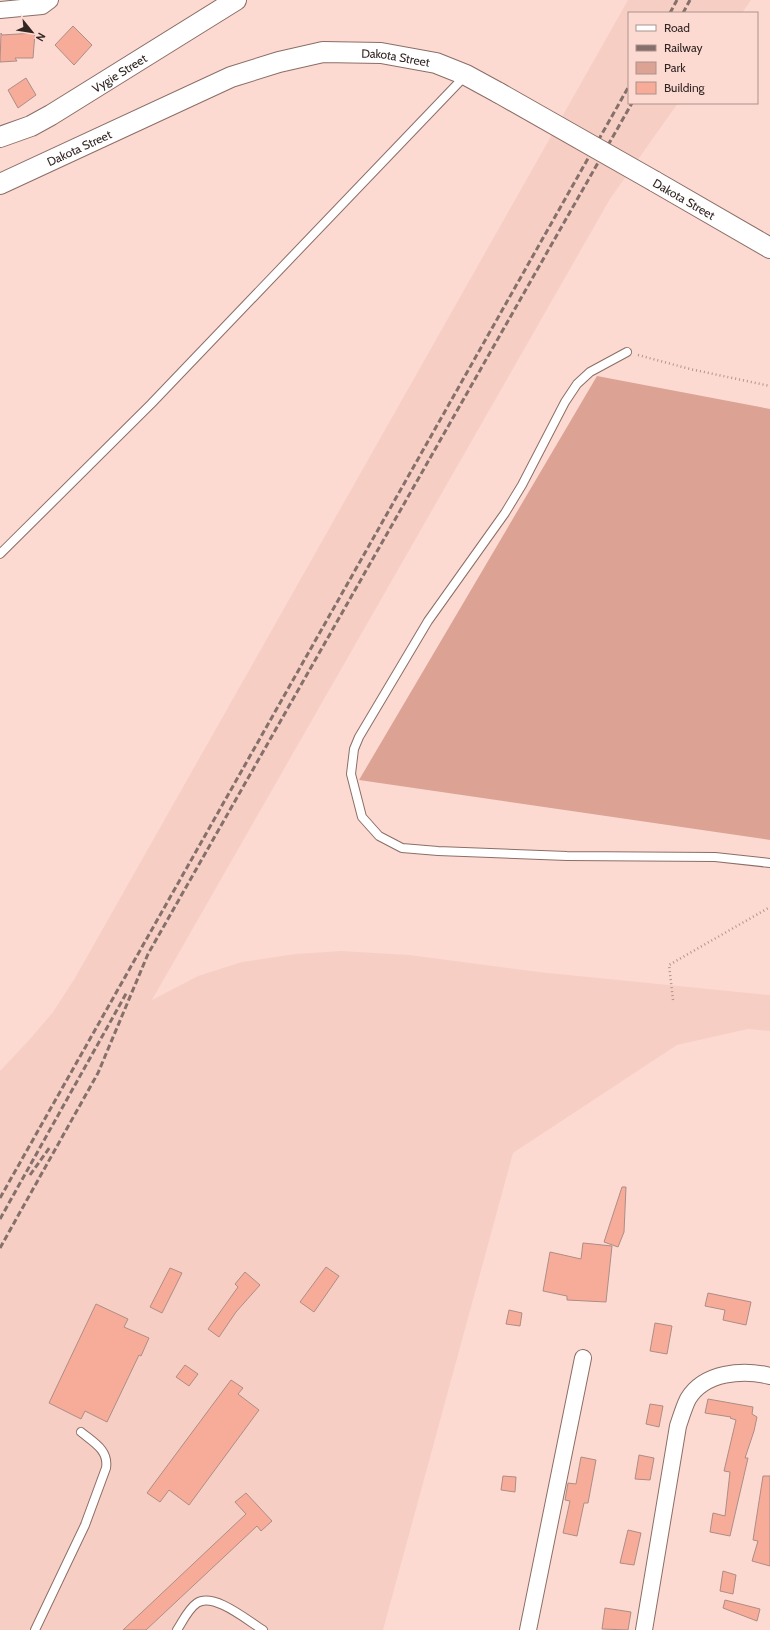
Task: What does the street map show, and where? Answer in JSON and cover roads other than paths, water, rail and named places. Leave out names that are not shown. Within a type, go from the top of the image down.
[{"type":"street","points":[[0,10],[42,6],[50,0]]},
{"type":"street","name":"Vygie Street","points":[[0,137],[31,126],[51,115],[236,0]]},
{"type":"street","name":"Dakota Street","points":[[0,184],[231,77],[278,62],[323,52],[381,53],[436,64],[466,75],[770,248]]},
{"type":"street","points":[[528,1630],[583,1358]]},
{"type":"street","points":[[644,1630],[678,1426],[688,1398],[704,1383],[722,1374],[755,1372],[770,1376]]},
{"type":"lane","points":[[0,554],[151,404],[466,75]]},
{"type":"lane","points":[[627,352],[590,372],[577,384],[565,402],[522,485],[505,513],[428,621],[402,661],[358,737],[354,749],[351,774],[355,792],[362,817],[379,836],[402,848],[445,852],[567,856],[715,857],[770,864]]},
{"type":"lane","points":[[35,1630],[85,1525],[106,1468],[106,1459],[103,1451],[81,1432]]},
{"type":"lane","points":[[177,1630],[194,1606],[202,1601],[210,1600],[232,1610],[263,1630]]},
{"type":"railway","points":[[671,12],[677,0]]},
{"type":"railway","points":[[684,12],[690,0]]},
{"type":"railway","points":[[0,1198],[628,88]]},
{"type":"railway","points":[[0,1248],[98,1073],[148,954],[631,104]]},
{"type":"railway","points":[[0,1219],[127,992]]},
{"type":"railway","points":[[30,1175],[50,1147]]}]
